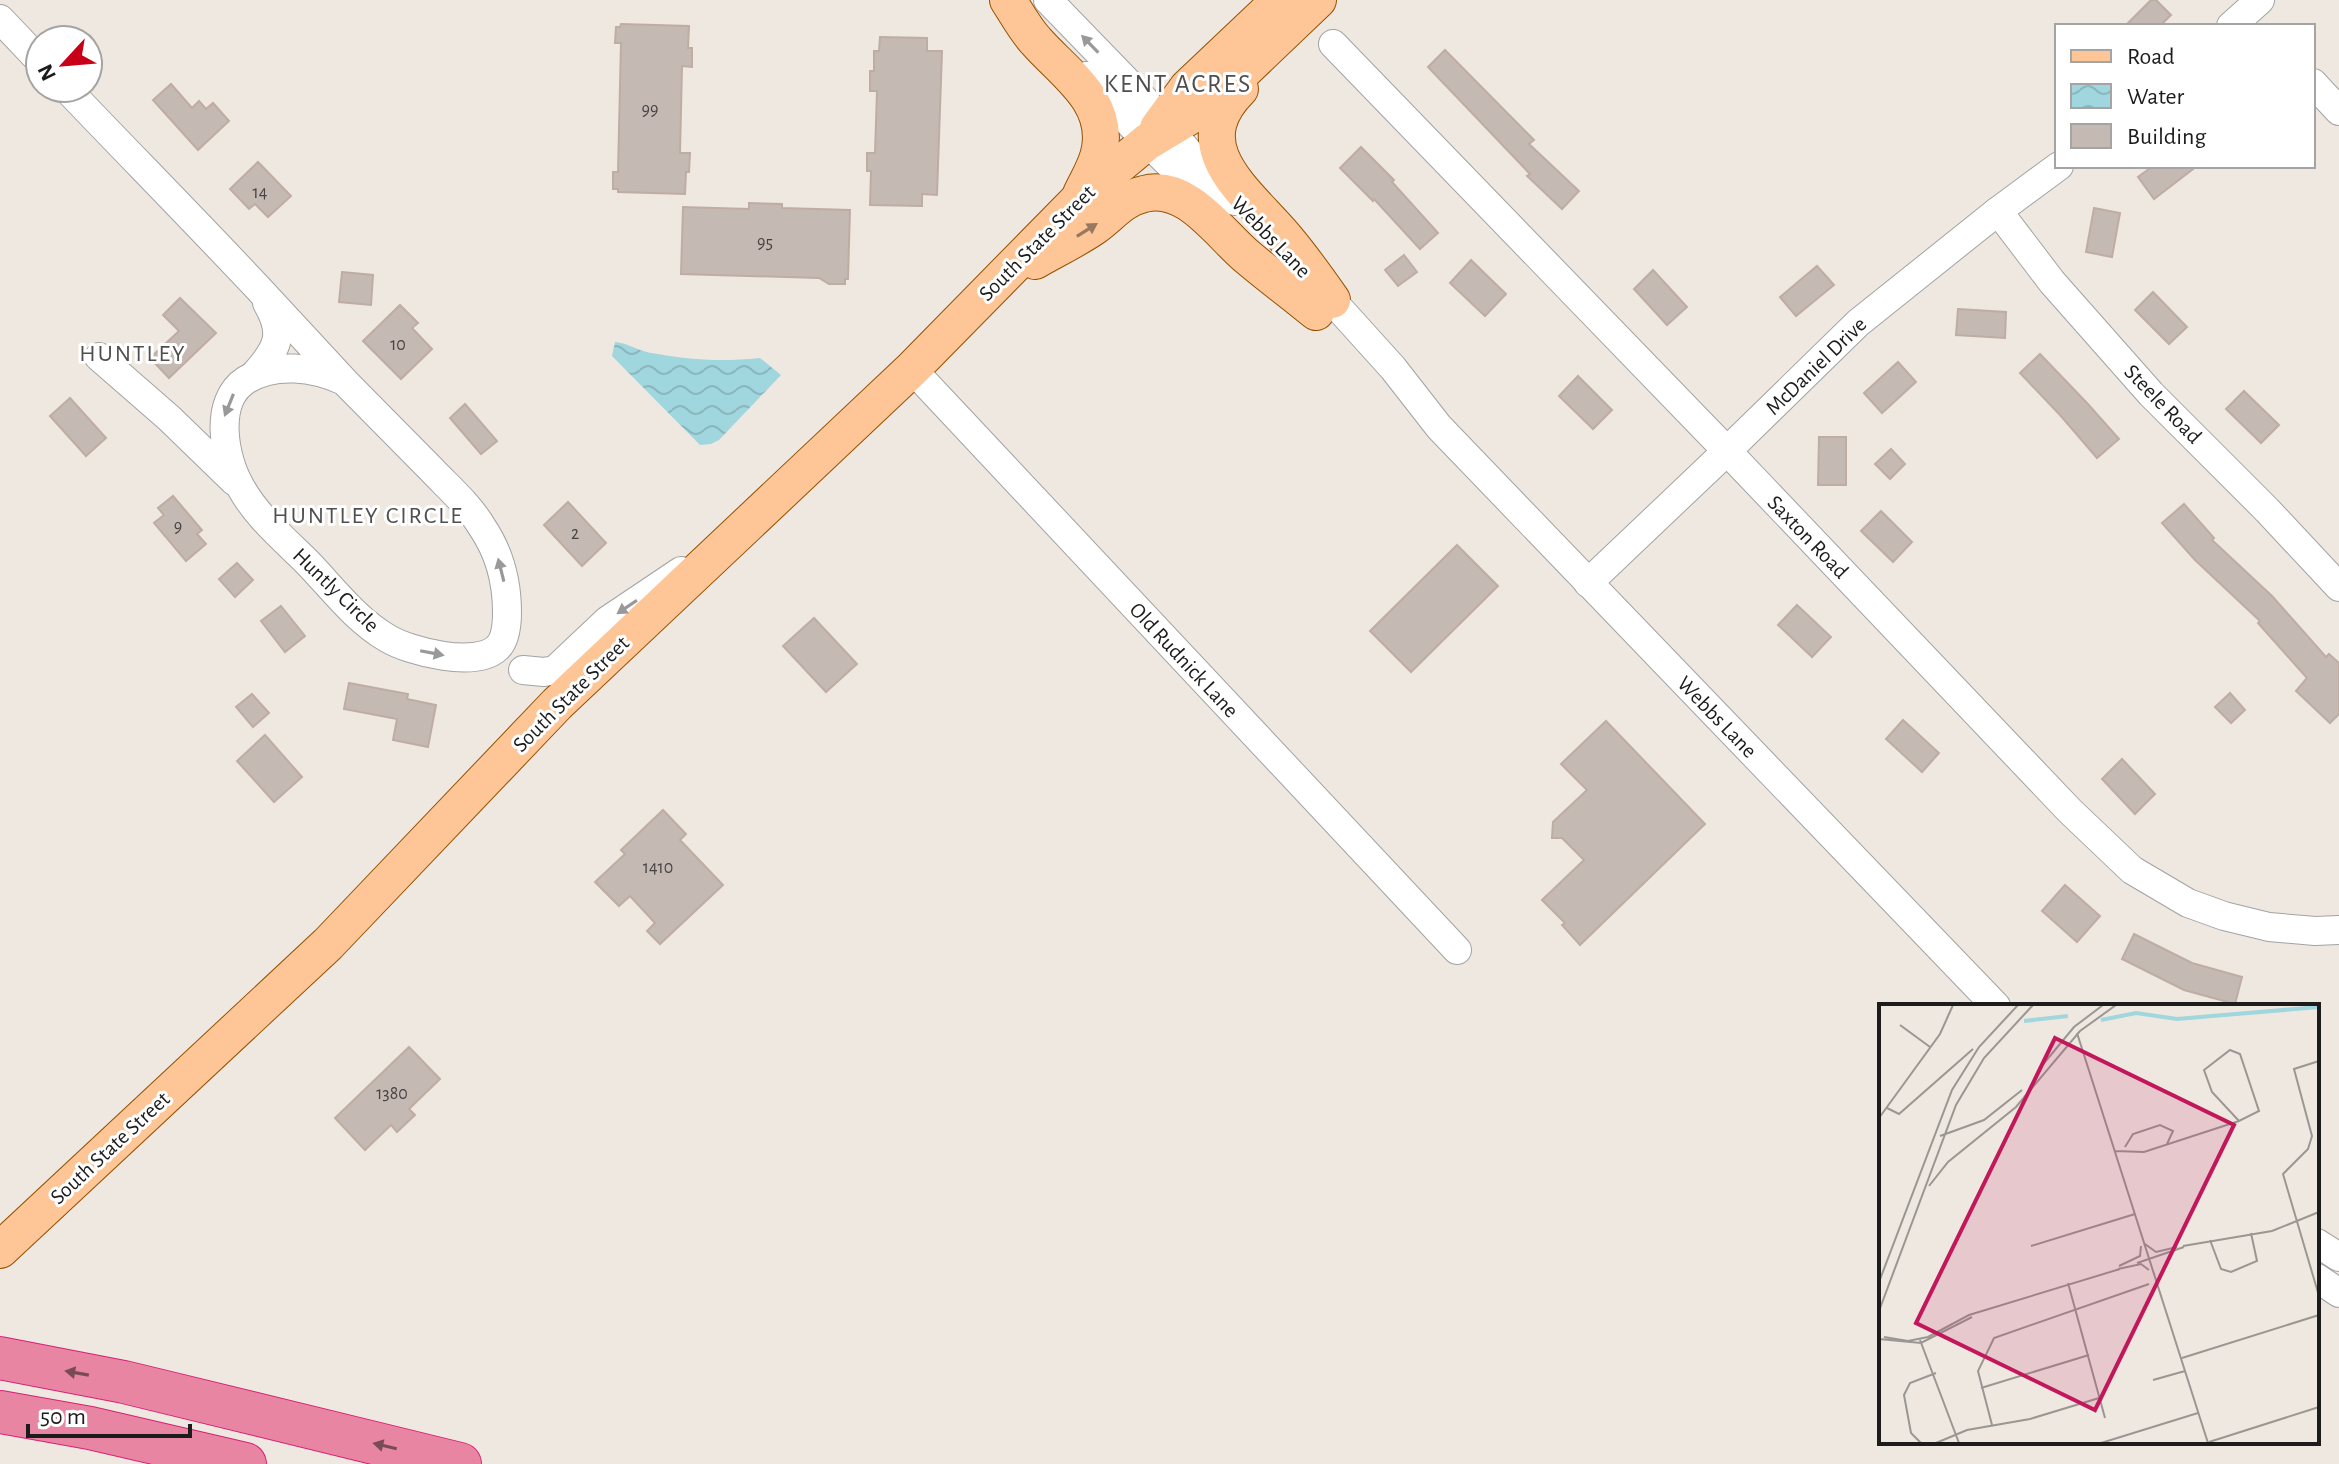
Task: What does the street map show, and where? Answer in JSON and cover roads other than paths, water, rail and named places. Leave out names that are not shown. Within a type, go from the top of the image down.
[{"type":"highway","points":[[0,1358],[124,1382],[460,1464]]},
{"type":"highway","points":[[0,1412],[90,1428],[245,1464]]},
{"type":"main road","points":[[1011,0],[1033,39],[1093,102],[1101,130],[1101,146],[1080,198]]},
{"type":"main road","name":"South State Street","points":[[1160,130],[1188,87],[1280,0]]},
{"type":"main road","name":"South State Street","points":[[0,1250],[328,944],[557,704],[912,369],[1080,198],[1160,130],[1207,106],[1318,0]]},
{"type":"main road","points":[[1324,306],[1288,240],[1230,175],[1215,134],[1225,104],[1332,0]]},
{"type":"main road","points":[[996,284],[1096,226],[1122,202],[1158,192],[1174,196],[1200,211],[1244,254],[1324,306]]},
{"type":"street","points":[[1011,0],[1160,130]]},
{"type":"street","points":[[1048,0],[1141,96],[1160,130]]},
{"type":"street","points":[[0,19],[24,44]]},
{"type":"street","name":"Saxton Road","points":[[1333,44],[2070,811],[2132,870],[2188,903],[2224,916],[2269,927],[2339,930]]},
{"type":"street","points":[[2315,85],[2339,111]]},
{"type":"street","name":"Huntly Circle","points":[[81,104],[468,507],[495,549],[503,574],[507,626],[500,646],[489,654],[476,657],[435,655],[401,646],[367,625],[257,510],[240,486],[99,357]]},
{"type":"street","name":"Webbs Lane","points":[[1160,130],[1324,306],[1393,368],[1439,427],[1994,1004]]},
{"type":"street","name":"McDaniel Drive","points":[[1588,583],[1858,323],[2056,168]]},
{"type":"street","name":"Steele Road","points":[[1998,211],[2052,282],[2151,394],[2339,587]]},
{"type":"street","name":"Huntly Circle","points":[[240,486],[229,461],[224,420],[229,401],[241,383],[272,356],[278,334],[275,317],[259,288]]},
{"type":"street","name":"Huntly Circle","points":[[256,373],[297,368],[328,374],[344,381]]},
{"type":"street","name":"Old Rudnick Lane","points":[[912,369],[1457,950]]},
{"type":"street","points":[[523,670],[555,670],[608,620],[739,532]]},
{"type":"street","points":[[500,646],[557,704]]},
{"type":"street","points":[[2319,1244],[2339,1257]]},
{"type":"street","points":[[2319,1279],[2339,1293]]},
{"type":"water","points":[[615,342],[647,352],[679,357],[719,360],[760,358],[781,375],[719,440],[700,445],[612,356]]},
{"type":"district","name":"KENT ACRES","points":[[1178,84]]},
{"type":"district","name":"HUNTLEY","points":[[133,354]]},
{"type":"district","name":"HUNTLEY CIRCLE","points":[[368,516]]}]
